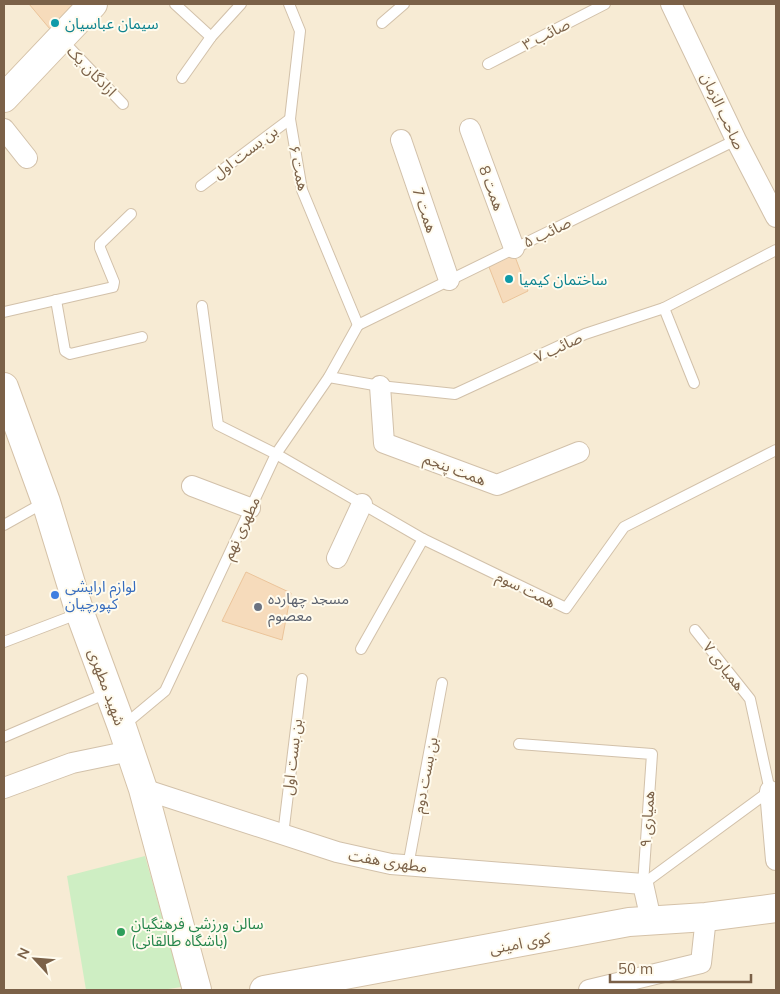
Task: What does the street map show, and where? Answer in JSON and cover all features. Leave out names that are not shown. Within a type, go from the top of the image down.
[{"type":"street","name":"صاحب الزمان","points":[[671,4],[736,140],[776,217]]},
{"type":"street","points":[[4,98],[89,5]]},
{"type":"street","name":"همت 8","points":[[470,128],[514,248]]},
{"type":"street","points":[[4,129],[27,158]]},
{"type":"street","name":"همت 7","points":[[401,140],[449,280]]},
{"type":"street","name":"همت پنجم","points":[[380,386],[384,443],[497,485],[579,452]]},
{"type":"street","name":"شهید مطهری","points":[[4,387],[46,502],[80,613],[143,789],[197,990]]},
{"type":"street","points":[[192,486],[250,508]]},
{"type":"street","points":[[337,558],[362,504]]},
{"type":"street","points":[[4,788],[126,739]]},
{"type":"street","name":"مطهری هفت","points":[[143,789],[283,836],[337,852],[391,864],[643,884]]},
{"type":"street","points":[[773,789],[776,860]]},
{"type":"street","points":[[643,884],[651,920]]},
{"type":"street","name":"کوی امینی","points":[[264,990],[629,922],[706,917],[776,908]]},
{"type":"street","points":[[590,990],[701,963],[706,917]]},
{"type":"lane","points":[[174,4],[211,37]]},
{"type":"lane","points":[[182,78],[211,37],[241,4]]},
{"type":"lane","name":"همت ۶","points":[[289,4],[300,31],[290,119],[302,190],[358,325]]},
{"type":"lane","points":[[382,23],[404,4]]},
{"type":"lane","name":"صائب ۳","points":[[488,64],[605,4]]},
{"type":"lane","name":"ازادگان یک","points":[[60,38],[123,104]]},
{"type":"lane","name":"بن بست اول","points":[[201,186],[290,119]]},
{"type":"lane","name":"صائب ۵","points":[[358,325],[736,140]]},
{"type":"lane","points":[[4,312],[113,287],[114,282],[100,244],[132,214]]},
{"type":"lane","name":"صائب ۷","points":[[329,377],[380,386],[455,394],[585,334],[664,308],[776,250]]},
{"type":"lane","points":[[56,300],[66,351],[70,354],[142,337]]},
{"type":"lane","name":"همت سوم","points":[[202,306],[218,425],[276,454],[423,539],[566,608],[624,527],[776,450]]},
{"type":"lane","points":[[664,308],[694,383]]},
{"type":"lane","name":"مطهری نهم","points":[[126,739],[165,691],[276,454],[329,377],[358,325]]},
{"type":"lane","points":[[4,525],[46,502]]},
{"type":"lane","points":[[362,649],[423,539]]},
{"type":"lane","points":[[4,642],[80,613]]},
{"type":"lane","name":"همیاری ۷","points":[[695,630],[750,699],[773,789]]},
{"type":"lane","name":"بن بست اول","points":[[283,836],[302,679]]},
{"type":"lane","name":"بن بست دوم","points":[[408,866],[442,683]]},
{"type":"lane","points":[[4,737],[108,692]]},
{"type":"lane","name":"همیاری ۹","points":[[519,744],[652,754],[643,884]]},
{"type":"lane","points":[[643,884],[773,789]]},
{"type":"shaded area","points":[[4,4],[776,4],[776,990],[4,990]]},
{"type":"green space","name":"سالن ورزشی فرهنگیان (باشگاه طالقانی)","points":[[145,856],[182,987],[161,990],[86,990],[67,876]]},
{"type":"building","name":"سیمان عباسیان","points":[[29,4],[73,4],[78,10],[55,35]]},
{"type":"building","name":"ساختمان کیمیا","points":[[514,254],[528,291],[503,303],[489,267]]},
{"type":"building","name":"مسجد چهارده معصوم","points":[[246,572],[291,593],[282,640],[222,621]]},
{"type":"place","name":"سیمان عباسیان","points":[[55,23]]},
{"type":"place","name":"ساختمان کیمیا","points":[[509,279]]},
{"type":"place","name":"لوازم ارایشی کپورچیان","points":[[55,595]]},
{"type":"place","name":"مسجد چهارده معصوم","points":[[258,607]]},
{"type":"place","name":"سالن ورزشی فرهنگیان (باشگاه طالقانی)","points":[[121,932]]}]
